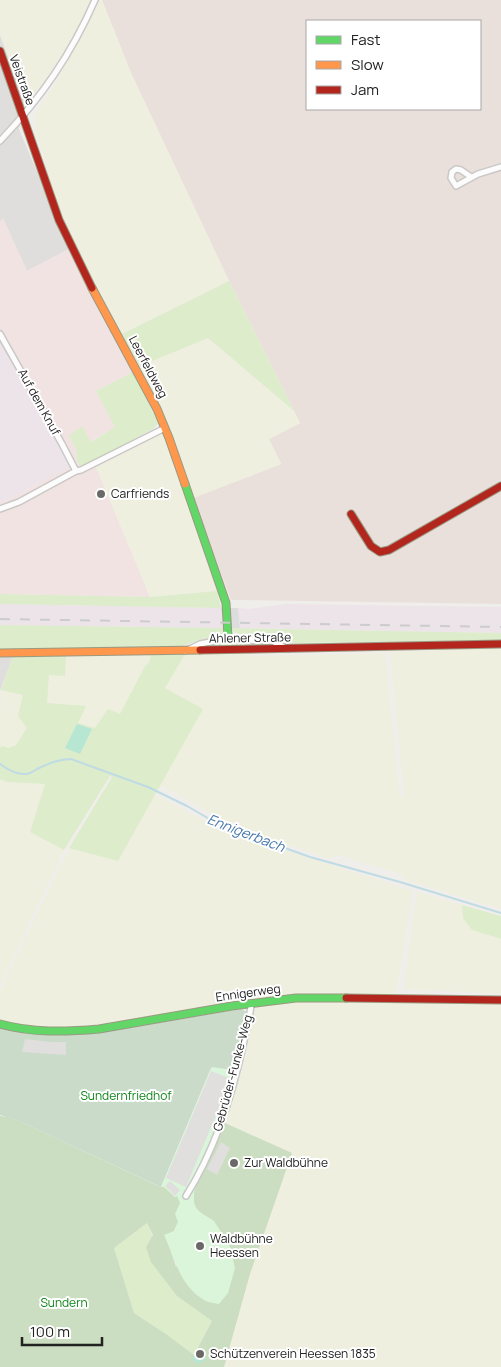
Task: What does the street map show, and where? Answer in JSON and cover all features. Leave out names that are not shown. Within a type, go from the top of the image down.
[{"type":"street","points":[[0,141],[40,96],[66,58],[95,0]]},
{"type":"street","name":"Veistraße","points":[[0,51],[24,116]]},
{"type":"street","name":"Leerfeldweg","points":[[24,116],[49,193],[65,234],[157,409],[165,428],[226,603],[228,636]]},
{"type":"street","points":[[471,177],[487,170],[501,168]]},
{"type":"street","name":"Auf dem Knuf","points":[[0,334],[76,471]]},
{"type":"street","points":[[0,509],[18,502],[76,471],[165,428]]},
{"type":"street","points":[[351,514],[371,546],[380,552],[389,550],[501,486]]},
{"type":"street","points":[[185,651],[200,644],[220,640],[228,636],[236,640],[272,641],[289,649]]},
{"type":"street","name":"Ahlener Straße","points":[[0,654],[501,644]]},
{"type":"street","name":"Ennigerweg","points":[[0,1024],[24,1030],[50,1032],[78,1031],[251,1003],[296,998],[501,1000]]},
{"type":"street","name":"Gebrüder-Funke-Weg","points":[[186,1196],[219,1128],[241,1054],[251,1003]]},
{"type":"shaded area","points":[[102,0],[501,0],[501,604],[231,600],[193,498],[281,464],[269,439],[300,423],[229,281],[131,73]]},
{"type":"shaded area","points":[[0,35],[25,102],[19,129],[69,249],[27,271],[3,219],[0,222]]},
{"type":"shaded area","points":[[3,218],[27,271],[69,249],[133,372],[96,391],[115,427],[90,442],[69,436],[76,449],[77,461],[81,467],[96,467],[150,597],[0,594],[0,502],[38,484],[10,354],[0,339],[0,222]]},
{"type":"shaded area","points":[[0,339],[71,466],[0,502]]},
{"type":"shaded area","points":[[0,604],[221,608],[223,628],[0,625]]},
{"type":"shaded area","points":[[287,604],[501,607],[501,633],[240,628],[238,608],[248,609]]},
{"type":"shaded area","points":[[0,657],[13,657],[0,691]]},
{"type":"shaded area","points":[[25,1039],[66,1042],[66,1055],[22,1052]]},
{"type":"shaded area","points":[[211,1071],[231,1079],[186,1187],[166,1178]]},
{"type":"shaded area","points":[[221,1142],[230,1148],[217,1175],[207,1169]]},
{"type":"shaded area","points":[[170,1181],[180,1190],[175,1196],[165,1186]]},
{"type":"green space","points":[[0,0],[92,0],[83,22],[63,57],[40,88],[25,102],[0,34]]},
{"type":"green space","points":[[98,0],[102,0],[131,73],[229,281],[122,334],[73,242],[52,192],[44,157],[35,130],[35,117],[41,104],[68,61]]},
{"type":"green space","points":[[229,281],[294,411],[208,338],[140,366],[122,334]]},
{"type":"green space","points":[[207,337],[294,411],[300,423],[269,439],[281,464],[193,498],[159,403],[140,366]]},
{"type":"green space","points":[[133,372],[158,423],[153,429],[81,468],[77,461],[76,449],[69,436],[82,426],[91,442],[115,427],[96,391]]},
{"type":"green space","points":[[164,432],[217,591],[150,597],[96,467]]},
{"type":"green space","points":[[217,591],[221,608],[0,604],[0,594],[150,597]]},
{"type":"green space","points":[[0,625],[226,628],[225,632],[218,637],[202,639],[180,647],[0,650]]},
{"type":"green space","points":[[232,628],[501,633],[501,640],[293,643],[279,639],[245,638],[235,633]]},
{"type":"green space","points":[[230,641],[273,643],[280,647],[199,648],[199,646]]},
{"type":"green space","points":[[501,648],[501,909],[403,879],[403,875],[339,855],[329,859],[231,825],[160,785],[202,709],[165,688],[185,654],[251,654],[251,656],[385,653],[400,797],[404,796],[390,652]]},
{"type":"green space","points":[[185,654],[165,688],[203,709],[118,861],[69,848],[112,777],[110,776],[64,850],[30,832],[45,784],[7,782],[0,779],[0,748],[2,746],[9,748],[16,745],[27,728],[18,716],[23,695],[1,690],[13,657],[66,656],[65,676],[49,675],[47,703],[86,706],[78,723],[95,728],[108,709],[120,714],[145,666],[149,663],[151,655]]},
{"type":"green space","points":[[151,655],[149,663],[145,666],[120,714],[95,728],[78,723],[86,706],[47,704],[49,674],[65,675],[66,656]]},
{"type":"green space","points":[[1,690],[23,695],[27,728],[16,745],[9,748],[2,746],[0,748]]},
{"type":"green space","points":[[77,724],[92,729],[80,754],[65,748]]},
{"type":"green space","points":[[0,779],[7,782],[45,784],[30,832],[64,850],[0,985]]},
{"type":"green space","points":[[155,795],[224,831],[413,891],[396,995],[296,994],[99,1026],[49,1029],[24,1027],[0,1021],[0,991],[69,848],[118,861]]},
{"type":"green space","points":[[417,892],[462,905],[463,918],[472,930],[501,939],[501,994],[403,989]]},
{"type":"green space","points":[[462,905],[501,916],[501,939],[472,930],[463,918]]},
{"type":"green space","points":[[297,1000],[462,1004],[501,1003],[501,1367],[224,1367],[250,1274],[292,1153],[225,1123],[235,1094],[255,1009],[264,1005]]},
{"type":"green space","name":"Sundernfriedhof","points":[[243,1009],[248,1016],[235,1068],[233,1070],[211,1068],[161,1187],[17,1120],[0,1115],[0,1027],[49,1035],[71,1035],[130,1028]]},
{"type":"green space","points":[[212,1067],[240,1073],[225,1123],[194,1192],[194,1204],[198,1211],[214,1221],[223,1235],[230,1247],[235,1268],[228,1293],[219,1304],[206,1301],[196,1294],[179,1271],[164,1235],[174,1231],[178,1222],[175,1214],[180,1203],[177,1196],[175,1197],[164,1187],[161,1187]]},
{"type":"green space","name":"Sundern","points":[[0,1116],[17,1120],[154,1184],[161,1187],[164,1186],[175,1197],[177,1195],[181,1203],[171,1251],[176,1267],[214,1221],[202,1214],[195,1206],[194,1190],[225,1123],[292,1153],[250,1274],[224,1367],[0,1367]],"holes":[[[147,1223],[153,1235],[146,1247],[151,1262],[177,1296],[212,1321],[194,1355],[134,1313],[114,1248]]]},
{"type":"green space","points":[[147,1223],[177,1296],[212,1321],[194,1355],[134,1313],[114,1248]]},
{"type":"green space","name":"Schützenverein Heessen 1835","points":[[202,1350],[206,1360],[196,1364],[192,1358]]},
{"type":"pier","points":[[221,608],[238,608],[240,628],[223,628]]},
{"type":"waterway","name":"Ennigerbach","points":[[0,764],[15,773],[26,774],[53,762],[71,759],[148,787],[218,824],[310,857],[501,913]]},
{"type":"railway","points":[[0,619],[501,627]]},
{"type":"traffic: fast","points":[[185,484],[226,603],[228,636]]},
{"type":"traffic: fast","points":[[0,1024],[37,1030],[86,1030],[232,1006],[296,998],[346,998]]},
{"type":"traffic: slow","points":[[92,288],[157,409],[185,484]]},
{"type":"traffic: slow","points":[[0,653],[200,650]]},
{"type":"traffic: jam","points":[[0,51],[59,220],[92,288]]},
{"type":"traffic: jam","points":[[351,514],[371,546],[380,552],[389,550],[501,486]]},
{"type":"traffic: jam","points":[[200,650],[501,644]]},
{"type":"traffic: jam","points":[[346,998],[501,1000]]},
{"type":"place","name":"Carfriends","points":[[101,494]]},
{"type":"place","name":"Zur Waldbühne","points":[[234,1163]]},
{"type":"place","name":"Waldbühne Heessen","points":[[200,1246]]},
{"type":"place","name":"Schützenverein Heessen 1835","points":[[200,1354]]}]
